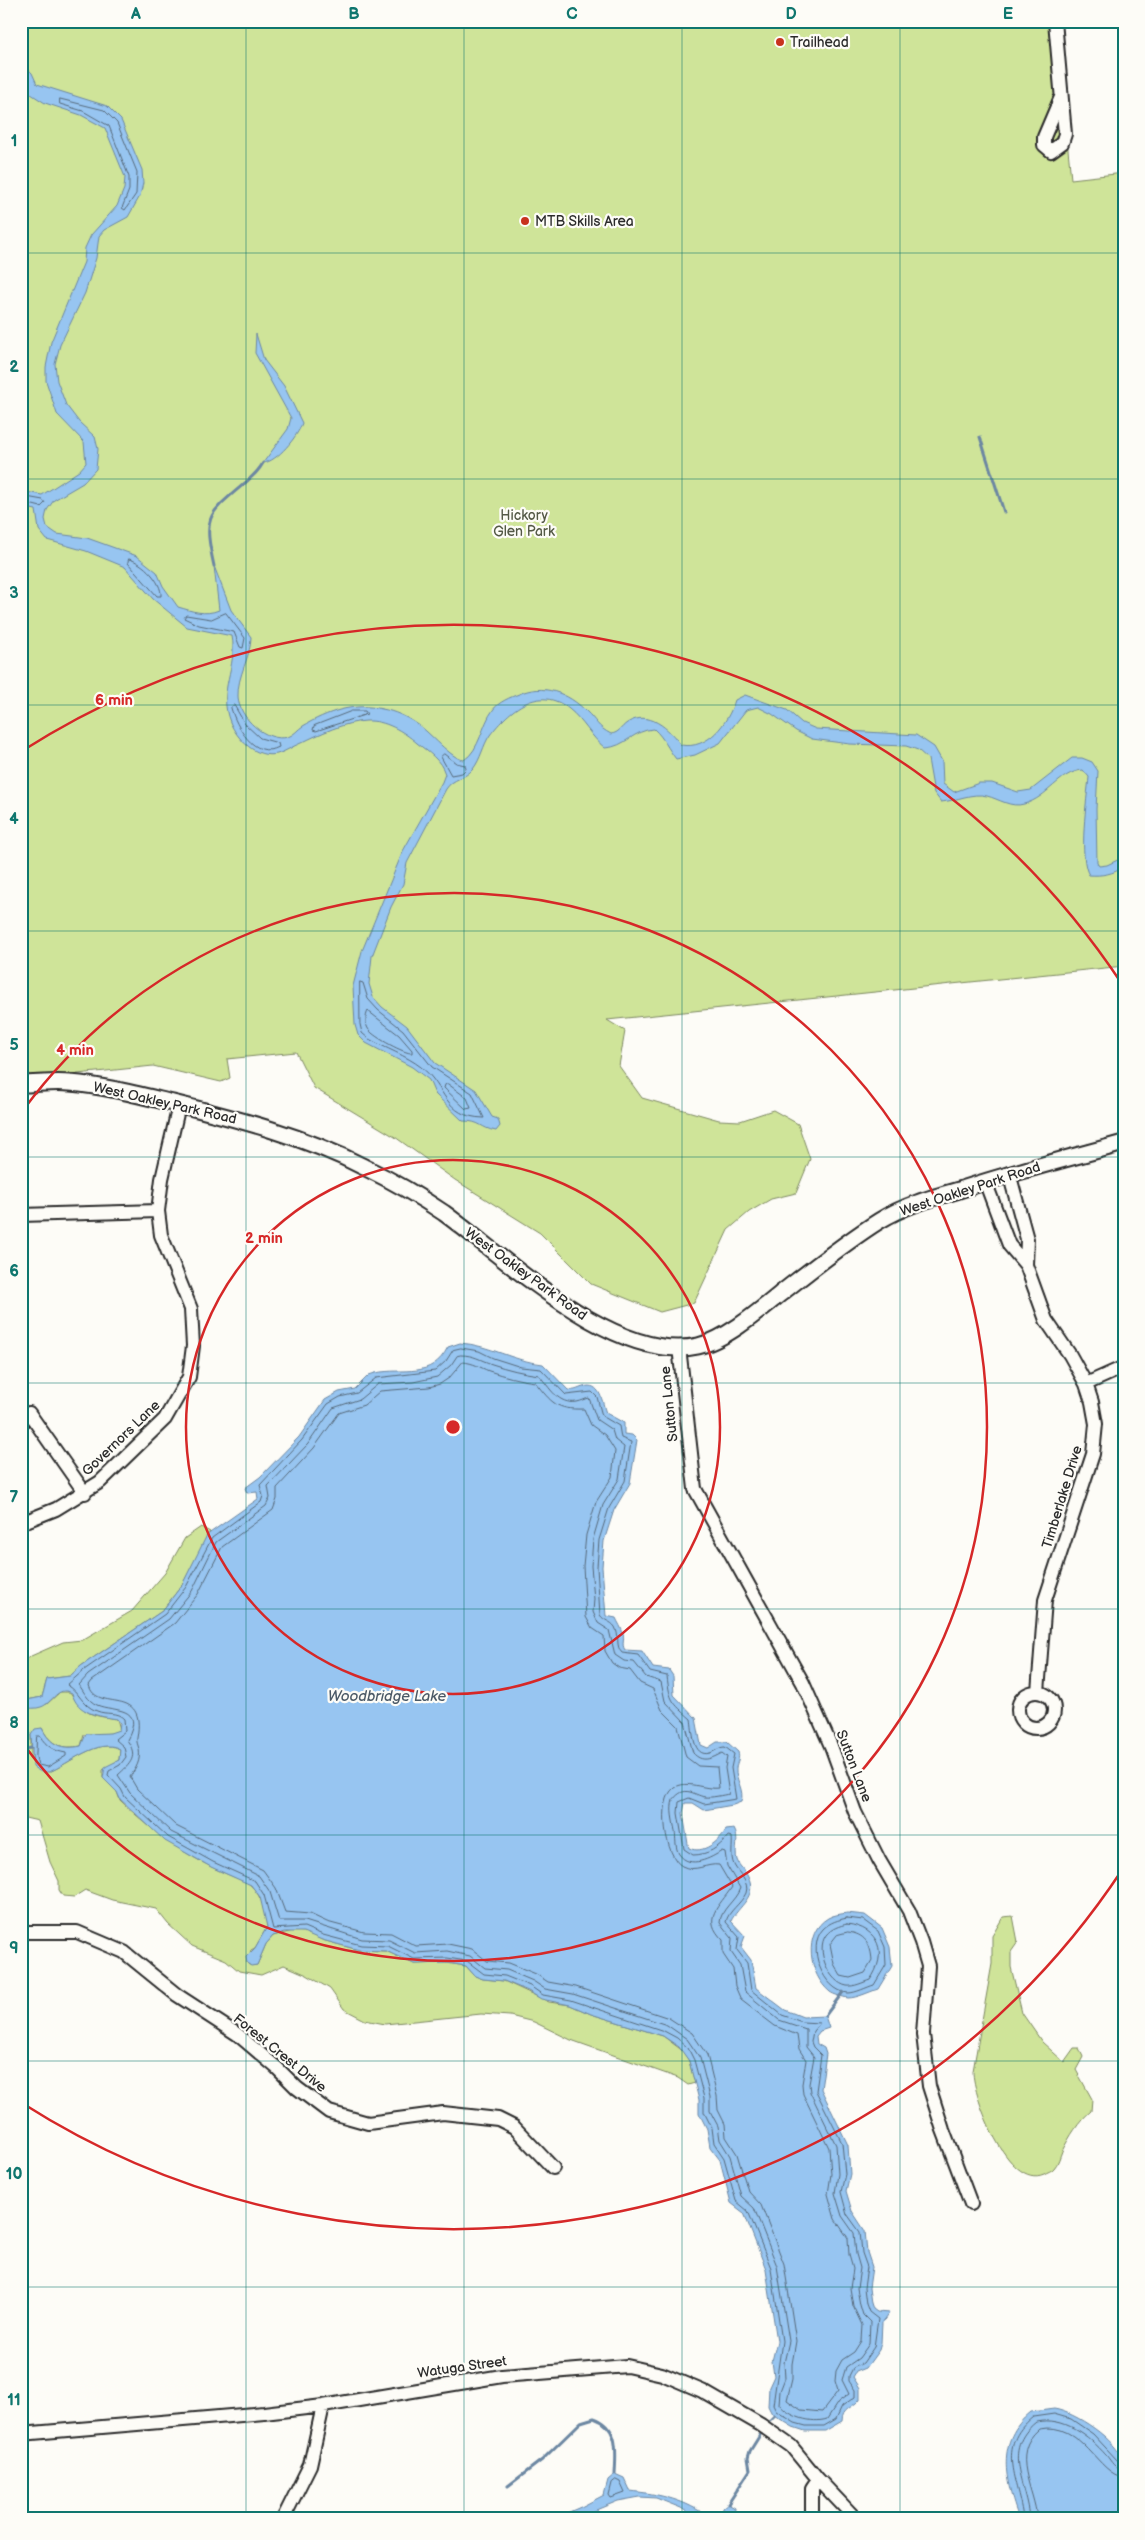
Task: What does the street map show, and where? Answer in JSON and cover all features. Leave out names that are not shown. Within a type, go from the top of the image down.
[{"type":"street","points":[[1055,21],[1061,97]]},
{"type":"street","name":"West Oakley Park Road","points":[[21,1084],[67,1082],[112,1089],[233,1117],[302,1140],[364,1167],[441,1211],[547,1291],[597,1324],[636,1342],[667,1348],[698,1346],[726,1333],[755,1314],[827,1257],[880,1220],[920,1202],[1009,1173],[1124,1143]]},
{"type":"street","name":"Governors Lane","points":[[21,1523],[56,1509],[85,1493],[114,1468],[165,1419],[189,1377],[193,1332],[191,1310],[161,1235],[158,1212],[162,1179],[179,1105]]},
{"type":"street","name":"Timberlake Drive","points":[[1009,1173],[1027,1240],[1026,1265]]},
{"type":"street","name":"Timberlake Drive","points":[[985,1181],[1009,1245],[1026,1265],[1046,1320],[1070,1355],[1086,1384],[1096,1424],[1093,1454],[1045,1600],[1038,1692]]},
{"type":"street","points":[[21,1215],[158,1212]]},
{"type":"street","name":"Sutton Lane","points":[[679,1347],[694,1489],[803,1683],[831,1746],[856,1812],[879,1860],[909,1911],[922,1942],[928,1966],[923,2034],[929,2086],[942,2130],[971,2204]]},
{"type":"street","points":[[1086,1384],[1124,1367]]},
{"type":"street","points":[[29,1413],[85,1493]]},
{"type":"street","name":"Forest Crest Drive","points":[[21,1932],[77,1932],[124,1952],[177,1995],[237,2034],[297,2088],[329,2112],[368,2123],[443,2113],[498,2119],[514,2127],[553,2168]]},
{"type":"street","name":"Watuga Street","points":[[21,2434],[264,2413],[323,2406],[502,2376],[626,2366],[662,2374],[702,2391],[761,2424],[791,2446],[818,2479],[856,2519]]},
{"type":"street","points":[[283,2519],[310,2465],[323,2406]]},
{"type":"street","points":[[812,2519],[812,2488],[818,2479]]},
{"type":"green space","name":"Hickory Glen Park","points":[[21,21],[1055,21],[1071,179],[1124,173],[1124,966],[607,1020],[625,1031],[619,1066],[642,1098],[719,1120],[740,1121],[773,1110],[798,1124],[810,1159],[796,1193],[771,1199],[749,1212],[728,1230],[694,1303],[660,1312],[591,1284],[540,1233],[455,1180],[395,1137],[314,1088],[296,1052],[227,1059],[230,1078],[221,1082],[153,1066],[21,1080]]},
{"type":"green space","points":[[201,1527],[210,1532],[182,1585],[162,1611],[81,1666],[70,1676],[47,1679],[42,1697],[27,1700],[24,1704],[25,1708],[47,1704],[60,1692],[70,1692],[84,1710],[89,1713],[117,1719],[120,1729],[114,1733],[84,1735],[81,1746],[68,1747],[53,1742],[42,1728],[31,1735],[31,1758],[49,1772],[84,1753],[103,1746],[112,1746],[120,1749],[119,1760],[103,1770],[103,1778],[117,1792],[120,1800],[178,1848],[210,1866],[245,1881],[258,1895],[264,1907],[267,1927],[255,1948],[251,1950],[247,1963],[249,1965],[257,1965],[266,1944],[273,1936],[293,1931],[306,1932],[322,1940],[359,1950],[386,1951],[414,1964],[447,1963],[466,1966],[475,1976],[483,1979],[504,1981],[549,2002],[570,2005],[591,2014],[663,2036],[683,2051],[689,2061],[695,2083],[688,2085],[678,2078],[571,2040],[534,2022],[510,2016],[481,2014],[385,2024],[365,2020],[344,2009],[330,1989],[307,1975],[284,1965],[261,1975],[239,1971],[226,1960],[192,1946],[168,1924],[156,1909],[112,1900],[85,1890],[74,1897],[63,1896],[59,1890],[59,1881],[50,1862],[38,1821],[21,1817],[21,1665],[31,1656],[63,1642],[82,1640],[132,1611],[165,1573],[185,1538]]},
{"type":"green space","points":[[1013,1916],[1018,1942],[1011,1952],[1011,1967],[1022,2013],[1042,2042],[1064,2062],[1074,2048],[1079,2048],[1083,2057],[1076,2070],[1092,2099],[1091,2111],[1071,2135],[1058,2162],[1052,2170],[1044,2174],[1031,2175],[1018,2168],[1006,2155],[986,2119],[979,2100],[973,2071],[992,1964],[992,1936],[1003,1917]]},
{"type":"water","points":[[21,62],[32,73],[37,84],[107,106],[121,120],[142,170],[143,183],[140,196],[128,217],[104,230],[99,236],[96,258],[85,293],[60,345],[55,364],[57,381],[66,405],[79,422],[95,437],[98,449],[96,469],[83,483],[54,500],[47,510],[45,519],[47,527],[57,534],[87,538],[137,556],[157,572],[163,586],[178,607],[193,611],[209,613],[219,610],[214,566],[231,610],[251,637],[249,652],[238,689],[238,696],[243,712],[255,727],[271,736],[288,737],[322,716],[351,708],[372,707],[391,711],[409,719],[453,755],[464,760],[474,750],[495,707],[509,698],[528,691],[546,690],[571,699],[586,711],[603,729],[611,734],[635,719],[651,720],[664,727],[681,745],[700,743],[716,733],[732,709],[735,700],[745,695],[787,710],[802,723],[816,729],[916,735],[934,747],[942,761],[943,784],[954,792],[979,783],[992,783],[1018,792],[1031,790],[1072,758],[1082,758],[1092,762],[1098,771],[1096,809],[1097,863],[1099,866],[1107,865],[1124,857],[1124,867],[1107,874],[1089,875],[1084,856],[1084,842],[1089,777],[1083,770],[1067,775],[1040,796],[1024,804],[1014,805],[981,795],[941,802],[934,793],[928,759],[918,750],[906,746],[850,744],[812,739],[758,707],[746,710],[720,743],[695,755],[676,759],[661,736],[654,729],[640,732],[619,745],[605,748],[595,739],[574,713],[558,702],[547,699],[525,703],[506,717],[490,735],[473,769],[446,789],[407,863],[403,884],[391,907],[372,956],[369,984],[373,997],[382,1007],[407,1026],[435,1063],[476,1090],[492,1117],[498,1119],[500,1126],[496,1131],[474,1122],[463,1121],[435,1094],[429,1080],[412,1067],[366,1043],[358,1035],[355,1025],[353,986],[362,951],[403,851],[442,782],[445,774],[437,760],[406,734],[387,724],[373,721],[341,726],[277,754],[269,755],[255,751],[237,735],[230,722],[227,710],[226,699],[233,647],[232,636],[187,627],[153,599],[125,567],[86,551],[47,540],[39,530],[36,510],[21,507],[21,491],[42,495],[79,471],[86,463],[84,442],[57,414],[46,381],[46,367],[51,342],[84,262],[85,248],[91,235],[117,206],[124,189],[125,177],[105,128],[81,115],[45,103],[31,94],[21,80]]},
{"type":"water","points":[[256,334],[264,360],[284,386],[302,423],[286,448],[269,462],[263,463],[288,429],[291,418],[255,353]]},
{"type":"water","name":"Woodbridge Lake","points":[[460,1343],[471,1344],[521,1360],[543,1364],[568,1390],[589,1386],[594,1387],[600,1394],[606,1413],[624,1423],[624,1434],[632,1435],[637,1440],[630,1483],[614,1510],[604,1541],[602,1567],[606,1616],[616,1618],[622,1632],[625,1650],[642,1651],[653,1668],[669,1670],[673,1676],[674,1695],[696,1718],[701,1745],[708,1748],[717,1742],[727,1742],[738,1752],[739,1758],[736,1772],[742,1793],[741,1802],[704,1810],[693,1803],[685,1803],[683,1813],[689,1848],[700,1850],[710,1846],[726,1830],[734,1829],[737,1837],[737,1860],[747,1875],[751,1890],[746,1901],[731,1921],[745,1936],[741,1947],[751,1960],[756,1988],[785,2010],[803,2017],[825,2016],[829,2028],[820,2031],[816,2036],[817,2044],[824,2048],[826,2054],[821,2089],[848,2145],[850,2174],[846,2191],[852,2211],[865,2231],[867,2252],[872,2267],[869,2288],[871,2303],[873,2309],[877,2312],[889,2313],[882,2323],[879,2350],[866,2368],[856,2372],[853,2377],[860,2388],[860,2399],[844,2413],[842,2421],[825,2431],[805,2431],[793,2427],[772,2414],[768,2406],[769,2387],[774,2376],[772,2361],[777,2341],[766,2269],[744,2213],[731,2203],[720,2160],[710,2147],[707,2129],[699,2113],[699,2100],[689,2061],[679,2047],[663,2036],[591,2014],[570,2005],[541,1999],[528,1991],[504,1981],[483,1979],[475,1976],[466,1966],[447,1963],[414,1964],[386,1951],[359,1950],[322,1940],[303,1932],[284,1932],[273,1936],[266,1944],[257,1965],[251,1966],[247,1963],[246,1957],[255,1948],[267,1927],[260,1897],[251,1885],[211,1867],[165,1841],[120,1799],[117,1792],[103,1778],[105,1767],[119,1760],[120,1749],[112,1746],[103,1746],[84,1753],[49,1772],[41,1772],[33,1767],[31,1735],[35,1729],[42,1728],[49,1739],[57,1745],[74,1747],[81,1746],[86,1734],[110,1733],[119,1730],[120,1723],[117,1719],[96,1715],[84,1710],[79,1706],[72,1693],[67,1691],[59,1693],[39,1708],[24,1708],[27,1700],[42,1697],[47,1679],[70,1676],[81,1666],[162,1611],[182,1585],[207,1535],[258,1499],[257,1492],[247,1493],[245,1488],[260,1477],[299,1437],[325,1400],[339,1392],[355,1389],[369,1375],[375,1373],[425,1368],[434,1364],[448,1347]]},
{"type":"water","points":[[847,1913],[865,1915],[882,1928],[890,1947],[892,1966],[878,1989],[852,1998],[832,1993],[823,1985],[813,1965],[811,1954],[814,1934],[820,1925],[830,1917]]},
{"type":"water","points":[[1054,2409],[1073,2415],[1094,2428],[1113,2444],[1119,2453],[1123,2461],[1125,2473],[1124,2519],[1019,2519],[1007,2476],[1006,2462],[1012,2435],[1031,2412]]},
{"type":"water","points":[[615,2474],[624,2478],[630,2491],[652,2494],[682,2502],[710,2518],[722,2515],[723,2508],[728,2504],[735,2508],[734,2519],[697,2519],[681,2508],[656,2498],[640,2497],[618,2501],[574,2519],[553,2519],[604,2495],[608,2480]]},
{"type":"waterway","points":[[980,437],[1004,512]]},
{"type":"waterway","points":[[214,566],[209,536],[211,518],[223,502],[253,476],[263,463]]},
{"type":"waterway","points":[[21,1750],[31,1748]]},
{"type":"waterway","points":[[825,2016],[843,1992]]},
{"type":"waterway","points":[[770,2420],[774,2416]]},
{"type":"waterway","points":[[508,2486],[542,2460],[581,2422],[594,2418],[608,2427],[615,2441],[615,2474]]},
{"type":"waterway","points":[[728,2504],[750,2470],[748,2458],[760,2435]]},
{"type":"place","name":"Trailhead","points":[[780,42]]},
{"type":"place","name":"MTB Skills Area","points":[[525,221]]}]
